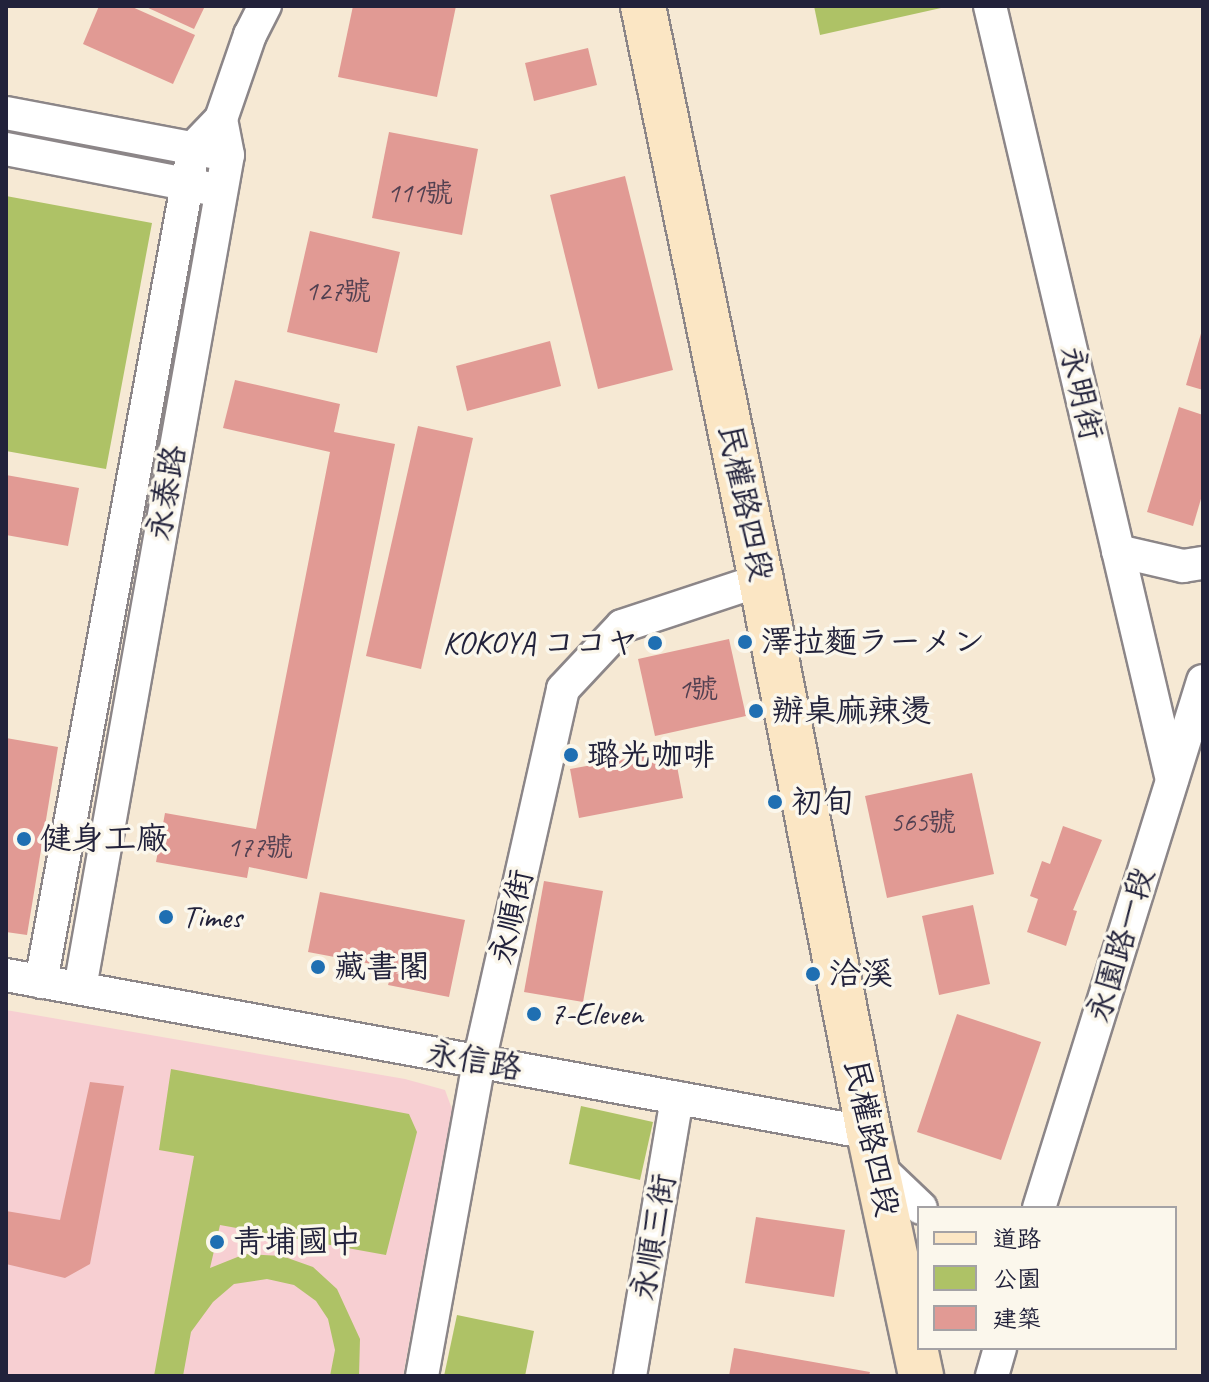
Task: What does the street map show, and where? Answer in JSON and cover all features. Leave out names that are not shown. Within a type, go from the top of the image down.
[{"type":"street","points":[[194,147],[221,119],[250,35],[265,6]]},
{"type":"street","name":"民權路四段","points":[[643,6],[761,580],[872,1149],[921,1376]]},
{"type":"street","name":"永明街","points":[[990,6],[1172,780]]},
{"type":"street","points":[[6,113],[228,155]]},
{"type":"street","name":"永泰路","points":[[80,988],[228,155],[221,119]]},
{"type":"street","name":"永泰路","points":[[41,982],[194,147]]},
{"type":"street","points":[[6,149],[221,191]]},
{"type":"street","points":[[1118,551],[1183,566],[1203,563]]},
{"type":"street","name":"永順街","points":[[422,1376],[479,1062],[563,689],[622,626],[761,580]]},
{"type":"street","name":"永園路一段","points":[[1040,1206],[1203,681]]},
{"type":"street","points":[[6,975],[41,982]]},
{"type":"street","name":"永信路","points":[[41,982],[677,1098],[872,1149]]},
{"type":"street","name":"永順三街","points":[[630,1376],[677,1098]]},
{"type":"street","points":[[872,1149],[919,1206]]},
{"type":"street","points":[[992,1376],[999,1350]]},
{"type":"shaded area","name":"青埔國中","points":[[6,1010],[405,1079],[445,1090],[452,1109],[403,1376],[6,1376]]},
{"type":"green space","points":[[814,6],[950,6],[820,35]]},
{"type":"green space","points":[[6,196],[152,223],[106,469],[6,451]]},
{"type":"green space","points":[[171,1069],[409,1114],[417,1132],[386,1255],[220,1225],[210,1268],[245,1254],[282,1256],[313,1267],[337,1289],[360,1339],[359,1376],[330,1376],[335,1350],[328,1319],[316,1301],[294,1285],[267,1279],[234,1284],[213,1302],[191,1332],[183,1376],[154,1376],[194,1156],[159,1150]]},
{"type":"green space","points":[[581,1106],[653,1122],[640,1180],[569,1164]]},
{"type":"green space","points":[[457,1315],[534,1331],[525,1376],[444,1376]]},
{"type":"building","points":[[99,6],[130,6],[195,35],[173,84],[83,44]]},
{"type":"building","points":[[144,6],[205,6],[194,29]]},
{"type":"building","points":[[353,6],[456,6],[437,97],[338,77]]},
{"type":"building","points":[[588,48],[597,85],[534,101],[525,63]]},
{"type":"building","points":[[389,132],[478,149],[462,235],[372,218]]},
{"type":"building","points":[[625,176],[673,370],[598,389],[550,195]]},
{"type":"building","points":[[310,231],[400,252],[377,353],[287,332]]},
{"type":"building","points":[[1203,330],[1203,390],[1186,385]]},
{"type":"building","points":[[550,341],[561,386],[467,411],[456,366]]},
{"type":"building","points":[[235,380],[340,404],[334,432],[395,444],[307,879],[249,867],[247,878],[156,862],[165,813],[256,829],[330,452],[223,428]]},
{"type":"building","points":[[1179,407],[1203,415],[1203,492],[1193,526],[1147,512]]},
{"type":"building","points":[[418,426],[473,438],[421,669],[366,656]]},
{"type":"building","points":[[6,475],[79,488],[68,546],[6,535]]},
{"type":"building","points":[[729,639],[746,716],[655,736],[638,659]]},
{"type":"building","name":"健身工廠","points":[[6,738],[58,747],[27,935],[6,932]]},
{"type":"building","points":[[674,750],[683,798],[579,818],[570,769]]},
{"type":"building","points":[[972,773],[994,874],[887,898],[865,796]]},
{"type":"building","points":[[1063,826],[1102,840],[1073,910],[1077,911],[1066,946],[1027,932],[1038,899],[1030,896],[1042,861],[1050,864]]},
{"type":"building","points":[[544,881],[603,891],[583,1002],[524,992]]},
{"type":"building","points":[[320,892],[465,920],[449,997],[388,985],[393,968],[308,952]]},
{"type":"building","points":[[973,905],[990,984],[939,995],[922,916]]},
{"type":"building","points":[[957,1014],[1041,1042],[1001,1160],[917,1132]]},
{"type":"building","points":[[90,1082],[124,1086],[90,1264],[65,1278],[6,1264],[6,1211],[60,1220]]},
{"type":"building","points":[[756,1217],[845,1230],[834,1297],[745,1283]]},
{"type":"building","points":[[734,1348],[870,1372],[869,1376],[729,1376]]},
{"type":"place","name":"澤拉麵ラーメン","points":[[745,642]]},
{"type":"place","name":"KOKOYA ココヤ","points":[[655,643]]},
{"type":"place","name":"辦桌麻辣燙","points":[[756,711]]},
{"type":"place","name":"璐光咖啡","points":[[571,755]]},
{"type":"place","name":"初旬","points":[[775,802]]},
{"type":"place","name":"健身工廠","points":[[24,839]]},
{"type":"place","name":"Times","points":[[166,917]]},
{"type":"place","name":"藏書閣","points":[[318,967]]},
{"type":"place","name":"洽溪","points":[[813,974]]},
{"type":"place","name":"7-Eleven","points":[[534,1014]]},
{"type":"place","name":"青埔國中","points":[[217,1242]]}]
